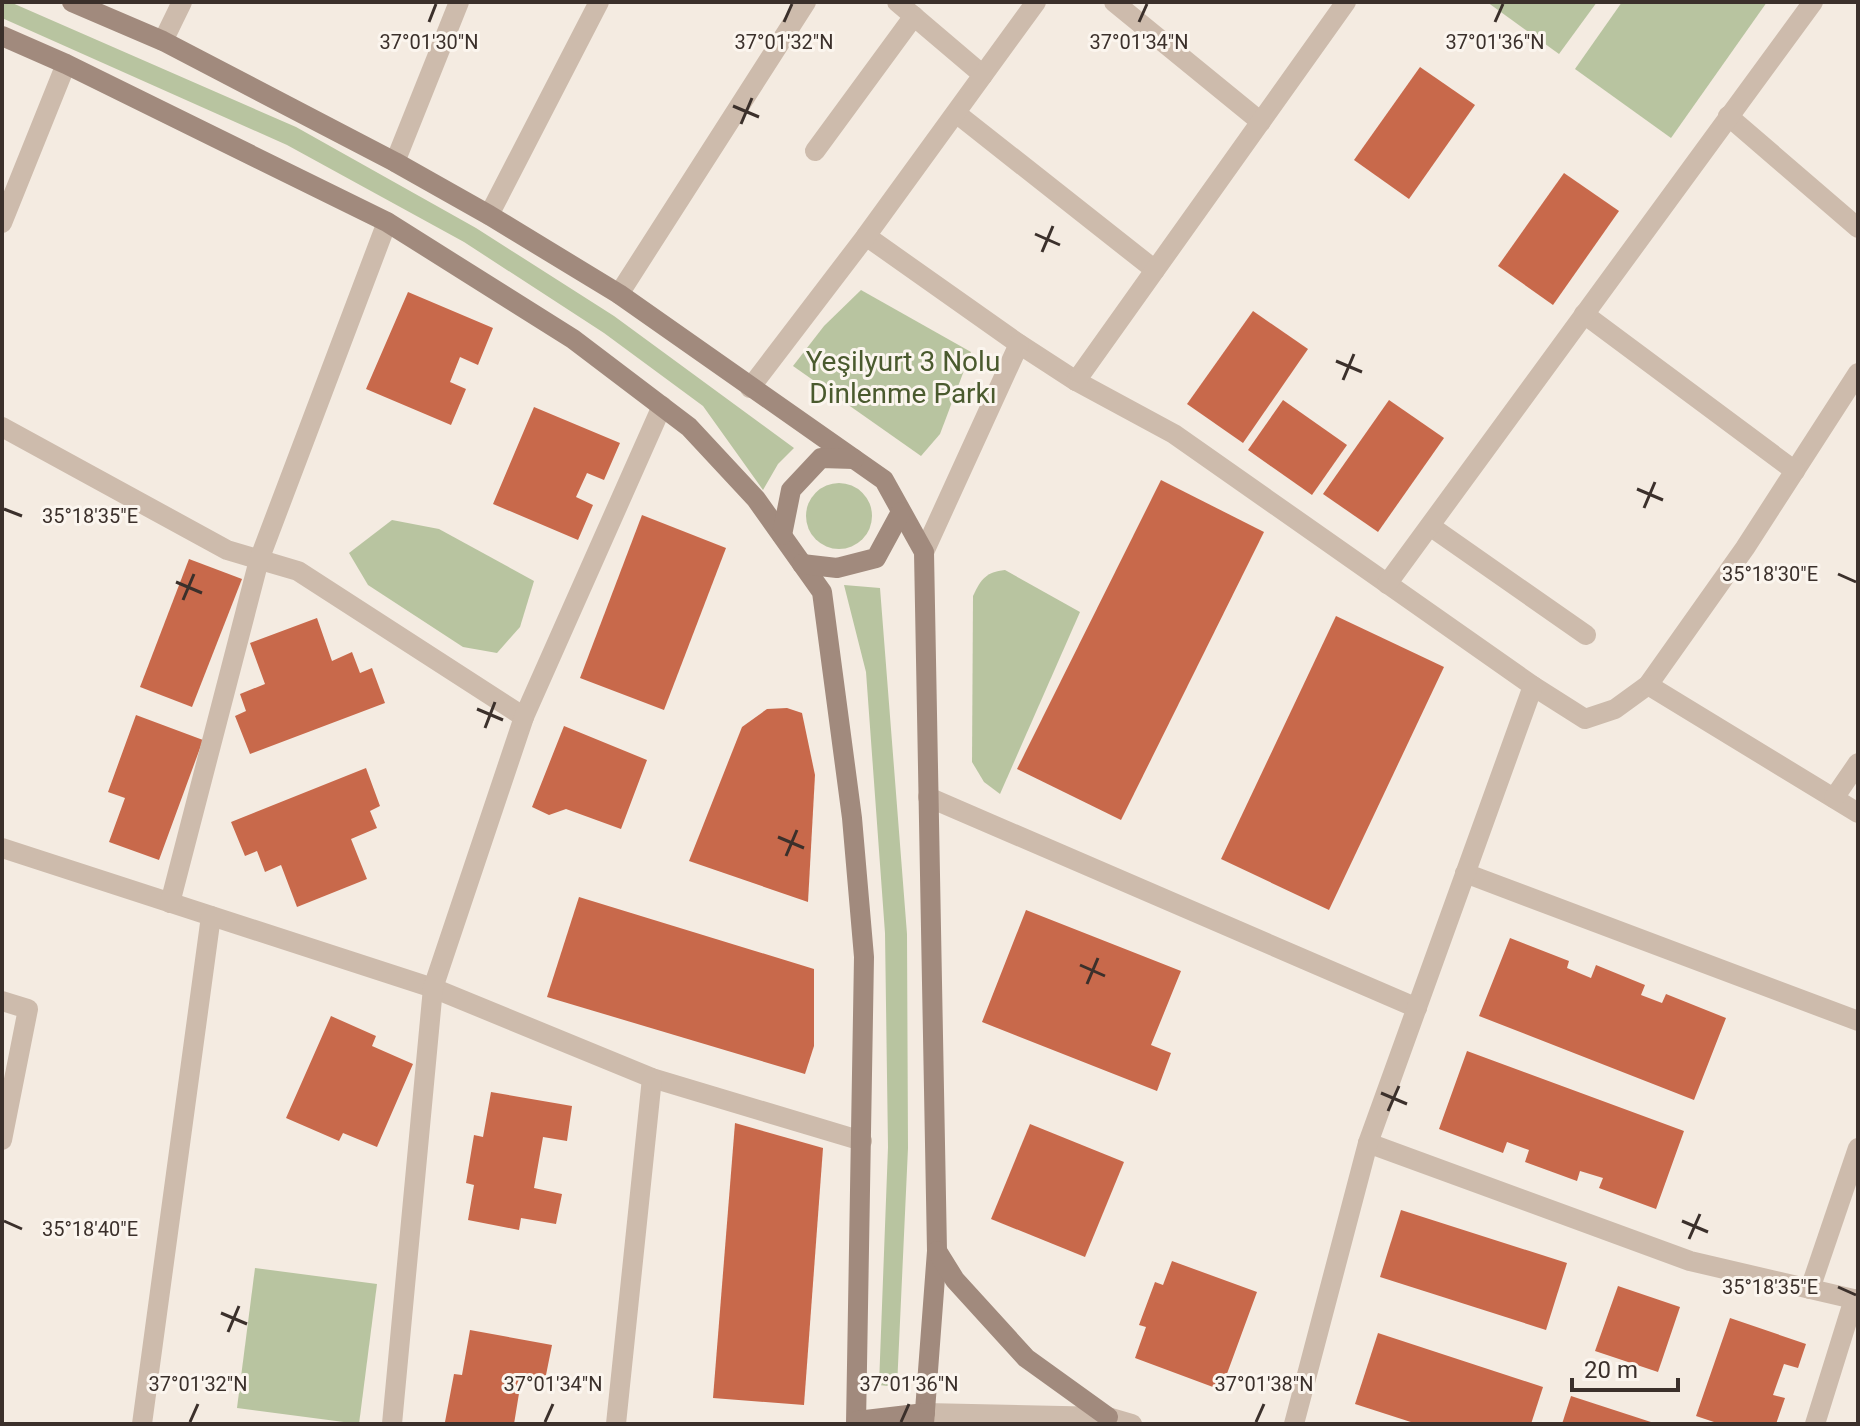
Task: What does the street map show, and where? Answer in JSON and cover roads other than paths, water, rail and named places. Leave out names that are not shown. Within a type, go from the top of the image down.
[{"type":"street","points":[[72,2],[163,41],[395,162],[619,294],[884,480],[924,552]]},
{"type":"street","points":[[163,41],[182,2]]},
{"type":"street","points":[[395,162],[459,2]]},
{"type":"street","points":[[489,215],[599,2]]},
{"type":"street","points":[[619,294],[806,2]]},
{"type":"street","points":[[897,2],[983,75]]},
{"type":"street","points":[[750,388],[866,236],[1036,2]]},
{"type":"street","points":[[1114,2],[1261,122]]},
{"type":"street","points":[[1076,381],[1346,2]]},
{"type":"street","points":[[1387,584],[1813,2]]},
{"type":"street","points":[[815,151],[914,16]]},
{"type":"street","points":[[2,36],[66,64],[387,222],[573,339],[689,427],[756,499],[822,592],[852,818],[864,957],[856,1423],[925,1418],[1108,1417],[1132,1424]]},
{"type":"street","points":[[2,223],[66,64]]},
{"type":"street","points":[[956,113],[1155,270]]},
{"type":"street","points":[[1728,116],[1858,228]]},
{"type":"street","points":[[170,903],[259,560],[387,222]]},
{"type":"street","points":[[866,236],[1076,381],[1174,434],[1533,686],[1585,719],[1615,709],[1648,685],[1745,548],[1858,373]]},
{"type":"street","points":[[1584,314],[1795,471]]},
{"type":"street","points":[[925,1418],[937,1251],[924,552],[1019,344]]},
{"type":"street","points":[[392,1424],[433,988],[524,717],[662,406]]},
{"type":"street","points":[[2,427],[227,550],[298,571],[524,717]]},
{"type":"street","points":[[782,535],[791,490],[821,458],[854,459]]},
{"type":"street","points":[[802,564],[837,568],[876,558],[901,512]]},
{"type":"street","points":[[1430,526],[1586,635]]},
{"type":"street","points":[[1648,685],[1858,813]]},
{"type":"street","points":[[1294,1424],[1368,1143],[1533,686]]},
{"type":"street","points":[[1834,798],[1858,763]]},
{"type":"street","points":[[928,797],[1417,1008]]},
{"type":"street","points":[[2,848],[433,988],[652,1078],[862,1141]]},
{"type":"street","points":[[1465,873],[1858,1021]]},
{"type":"street","points":[[142,1424],[211,916]]},
{"type":"street","points":[[2,1001],[28,1009],[2,1140]]},
{"type":"street","points":[[616,1424],[652,1078]]},
{"type":"street","points":[[1368,1143],[1690,1261],[1856,1300],[1815,1424]]},
{"type":"street","points":[[1810,1289],[1858,1148]]},
{"type":"street","points":[[937,1251],[955,1280],[1026,1358],[1108,1417]]},
{"type":"park label","name":"Yeşilyurt 3 Nolu Dinlenme Parkı","points":[[903,377]]}]
